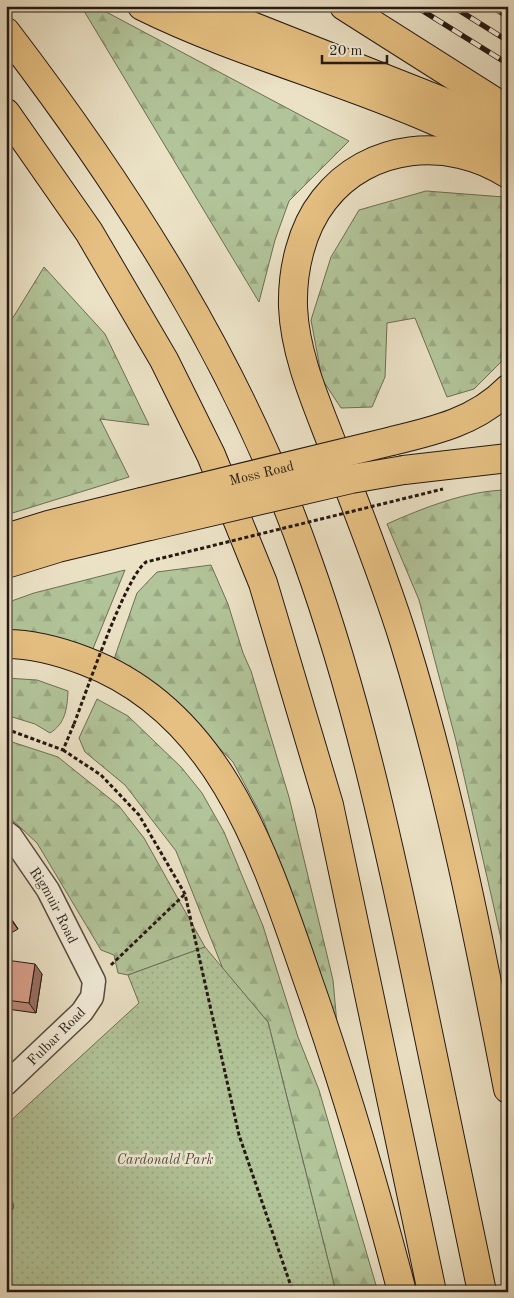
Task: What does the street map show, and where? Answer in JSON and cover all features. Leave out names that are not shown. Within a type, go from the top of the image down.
[{"type":"main road","points":[[142,6],[207,34],[400,106],[478,140],[508,157]]},
{"type":"main road","points":[[201,6],[444,102],[508,133]]},
{"type":"main road","points":[[344,6],[508,110]]},
{"type":"main road","points":[[6,32],[71,116],[136,214],[186,297],[262,450],[307,557],[344,672],[368,760],[393,868],[482,1292]]},
{"type":"main road","points":[[6,113],[89,232],[164,360],[211,455],[263,583],[329,805],[432,1292]]},
{"type":"main road","points":[[508,174],[466,155],[429,149],[411,150],[366,164],[343,180],[323,201],[310,224],[294,278],[293,308],[302,357],[312,392],[381,571],[404,641],[425,715],[464,877],[508,1089]]},
{"type":"main road","name":"Moss Road","points":[[6,564],[58,548],[145,514],[467,418],[484,410],[508,389]]},
{"type":"main road","name":"Moss Road","points":[[6,538],[48,525],[145,514],[404,470],[508,458]]},
{"type":"main road","points":[[6,644],[27,644],[65,654],[106,669],[142,691],[173,716],[198,744],[232,792],[258,842],[334,1056],[372,1176],[402,1292]]},
{"type":"street","name":"Rigmuir Road","points":[[6,832],[12,836],[48,890],[94,981]]},
{"type":"street","name":"Fulbar Road","points":[[6,1084],[82,1012],[92,997],[94,981]]},
{"type":"path","points":[[63,750],[127,590],[139,567],[146,562],[443,489]]},
{"type":"path","points":[[6,729],[63,750],[101,775],[138,815],[185,894],[239,1135],[293,1292]]},
{"type":"path","points":[[94,981],[185,894]]},
{"type":"green space","points":[[81,6],[95,6],[349,141],[289,201],[275,240],[259,302]]},
{"type":"green space","points":[[426,191],[504,197],[508,200],[508,355],[474,389],[447,397],[415,318],[387,323],[385,377],[372,407],[341,408],[322,379],[311,320],[331,257],[359,210]]},
{"type":"green space","points":[[44,267],[105,334],[149,425],[100,419],[129,477],[6,515],[6,329]]},
{"type":"green space","points":[[508,490],[508,969],[456,741],[419,600],[387,524],[446,501],[477,493]]},
{"type":"green space","points":[[211,565],[228,604],[243,653],[251,671],[289,797],[333,980],[337,1024],[263,819],[233,762],[184,712],[113,662],[137,593],[157,572]]},
{"type":"green space","points":[[125,570],[90,656],[6,637],[6,603],[34,593]]},
{"type":"green space","points":[[6,678],[37,680],[68,691],[65,715],[59,725],[50,733],[35,724],[6,715]]},
{"type":"green space","points":[[97,699],[128,716],[181,767],[202,793],[224,832],[263,926],[298,1037],[319,1090],[378,1292],[336,1292],[268,1022],[223,969],[176,851],[125,785],[85,752],[79,738]]},
{"type":"green space","points":[[6,740],[58,757],[119,806],[144,838],[205,947],[128,975],[118,973],[114,955],[101,950],[37,843],[6,814]]},
{"type":"green space","name":"Cardonald Park","points":[[205,947],[268,1022],[336,1292],[6,1292],[6,1125],[139,1003],[128,975]]},
{"type":"building","points":[[6,960],[35,964],[29,1003],[6,1000]]},
{"type":"railway","points":[[415,6],[508,64]]},
{"type":"railway","points":[[452,6],[508,41]]},
{"type":"railway","points":[[491,6],[508,17]]}]
